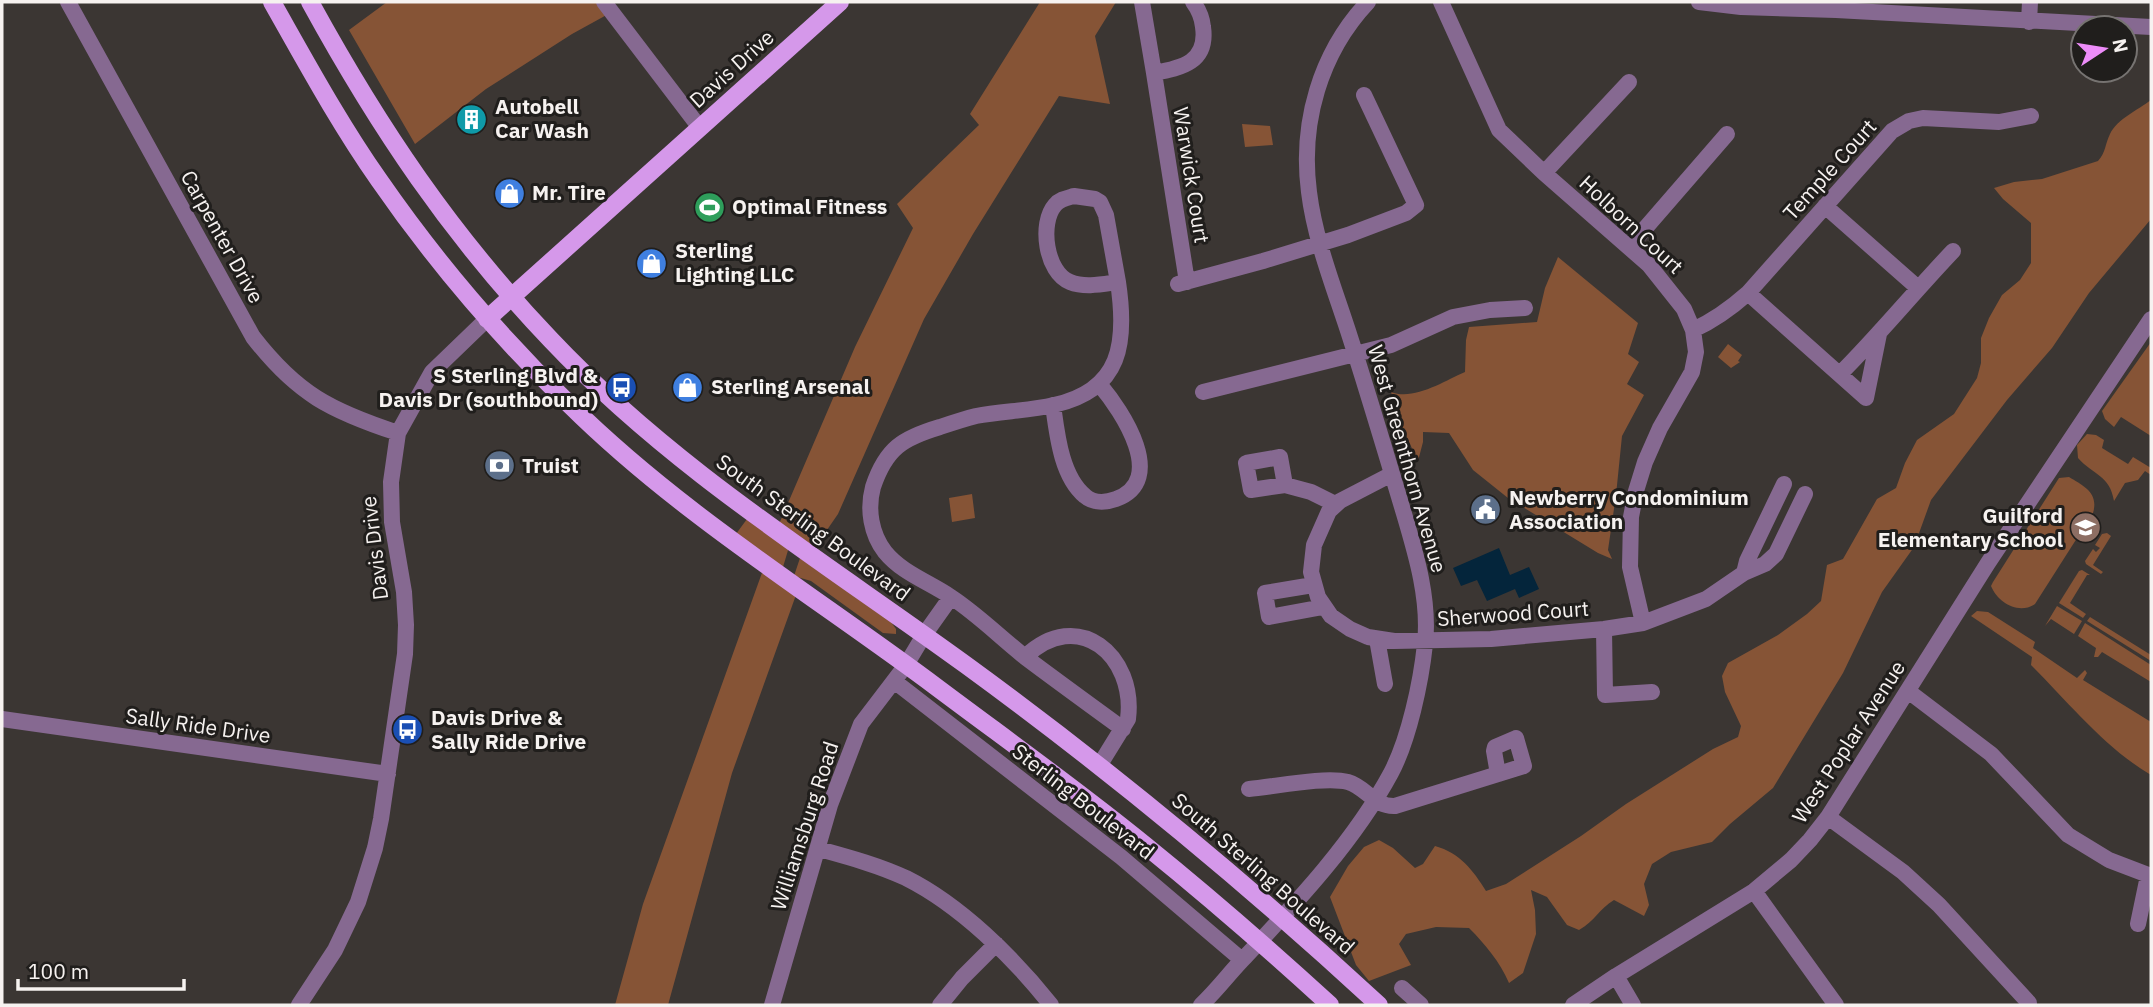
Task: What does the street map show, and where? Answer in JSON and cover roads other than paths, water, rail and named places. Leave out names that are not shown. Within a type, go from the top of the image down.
[{"type":"main road","points":[[272,2],[345,128],[379,180],[487,319],[564,400],[629,459],[723,532],[1020,748],[1145,845],[1330,1005]]},
{"type":"main road","name":"South Sterling Boulevard","points":[[310,2],[394,146],[456,232],[551,341],[616,404],[679,458],[809,556],[924,635],[1099,766],[1183,833],[1379,1005]]},
{"type":"main road","name":"Davis Drive","points":[[487,319],[840,2]]},
{"type":"street","name":"Carpenter Drive","points":[[68,2],[247,325],[272,362],[324,403],[354,418],[398,433]]},
{"type":"street","points":[[604,2],[701,128]]},
{"type":"street","name":"Warwick Court","points":[[1142,2],[1182,283],[1321,243]]},
{"type":"street","points":[[1154,73],[1183,67],[1200,52],[1204,35],[1200,13],[1193,2]]},
{"type":"street","name":"West Greenthorn Avenue","points":[[1201,1005],[1221,987],[1349,838],[1392,772],[1402,747],[1421,673],[1425,641],[1421,579],[1392,474],[1321,243],[1309,194],[1307,170],[1311,114],[1319,83],[1342,34],[1368,2]]},
{"type":"street","name":"Holborn Court","points":[[1441,2],[1499,130],[1649,265],[1684,309],[1693,330],[1696,352],[1692,372],[1660,428],[1645,462],[1631,517],[1630,567],[1643,623]]},
{"type":"street","points":[[1699,2],[1741,7],[1837,6],[2029,22],[2151,27]]},
{"type":"street","points":[[2029,22],[2030,2]]},
{"type":"street","points":[[1544,173],[1629,82]]},
{"type":"street","points":[[1321,243],[1406,212],[1416,205],[1364,95]]},
{"type":"street","name":"Temple Court","points":[[1693,330],[1729,310],[1748,293],[1892,131],[1909,121],[1923,118],[1999,122],[2031,116]]},
{"type":"street","points":[[1629,247],[1727,134]]},
{"type":"street","points":[[1118,282],[1078,285],[1068,282],[1059,274],[1052,261],[1047,237],[1049,214],[1060,201],[1084,196],[1100,202],[1106,215],[1118,282],[1122,320],[1118,352],[1111,369],[1100,385],[1080,397],[1053,405],[974,416],[915,434],[888,457],[877,476],[871,499],[871,521],[879,542],[896,563],[951,597],[1025,657],[1123,729]]},
{"type":"street","points":[[1825,206],[1918,288]]},
{"type":"street","points":[[1840,374],[1953,251]]},
{"type":"street","points":[[1748,293],[1866,398],[1879,334]]},
{"type":"street","points":[[1203,392],[1391,345],[1453,317],[1490,310],[1525,308]]},
{"type":"street","name":"Davis Drive","points":[[299,1005],[335,950],[358,902],[375,848],[388,774],[405,654],[406,625],[404,592],[392,522],[391,482],[398,433],[432,372],[487,319]]},
{"type":"street","name":"West Poplar Avenue","points":[[1573,1005],[1754,891],[1810,840],[1828,817],[2057,458],[2151,319]]},
{"type":"street","points":[[1053,405],[1063,457],[1076,486],[1090,499],[1102,502],[1115,500],[1135,485],[1140,472],[1139,463],[1135,442],[1127,423],[1100,385]]},
{"type":"street","points":[[1385,684],[1377,639],[1350,629],[1323,607],[1313,585],[1311,557],[1324,519],[1335,504],[1392,474]]},
{"type":"street","points":[[1744,573],[1784,484]]},
{"type":"street","points":[[1285,485],[1311,492],[1335,504]]},
{"type":"street","name":"Sherwood Court","points":[[1377,639],[1491,639],[1643,623],[1706,598],[1744,573],[1765,564],[1776,554],[1805,494]]},
{"type":"street","points":[[1313,585],[1265,593],[1269,617],[1323,607]]},
{"type":"street","name":"Williamsburg Road","points":[[772,1005],[830,805],[861,724],[906,665],[951,597]]},
{"type":"street","name":"Sherwood Court","points":[[1604,629],[1605,695],[1652,692]]},
{"type":"street","points":[[1025,657],[1041,643],[1066,636],[1082,636],[1101,644],[1110,653],[1126,687],[1129,710],[1123,729],[1099,766]]},
{"type":"street","name":"Sterling Boulevard","points":[[894,681],[1121,857],[1242,960]]},
{"type":"street","points":[[1908,691],[1990,754],[2068,835],[2109,860],[2150,876],[2138,924]]},
{"type":"street","name":"Sally Ride Drive","points":[[2,719],[388,774]]},
{"type":"street","points":[[1249,789],[1330,780],[1345,781],[1383,805],[1395,806],[1498,774]]},
{"type":"street","points":[[1828,817],[1903,872],[1939,905],[2029,1003]]},
{"type":"street","points":[[819,849],[888,870],[916,884],[996,944],[1028,975],[1051,1005]]},
{"type":"street","points":[[1754,891],[1836,1005]]},
{"type":"street","points":[[940,1005],[961,978],[996,944]]},
{"type":"street","points":[[1616,976],[1633,1005]]},
{"type":"street","points":[[1402,988],[1421,1005]]},
{"type":"water","points":[[1499,548],[1510,575],[1529,567],[1539,589],[1519,598],[1515,589],[1487,601],[1477,580],[1461,586],[1453,568]]},
{"type":"place","name":"Autobell Car Wash","points":[[472,119]]},
{"type":"place","name":"Mr. Tire","points":[[509,193]]},
{"type":"place","name":"Optimal Fitness","points":[[709,207]]},
{"type":"place","name":"Sterling Lighting LLC","points":[[652,263]]},
{"type":"place","name":"Sterling Arsenal","points":[[688,387]]},
{"type":"place","name":"S Sterling Blvd & Davis Dr (southbound)","points":[[621,388]]},
{"type":"place","name":"Truist","points":[[499,466]]},
{"type":"place","name":"Newberry Condominium Association","points":[[1486,510]]},
{"type":"place","name":"Guilford Elementary School","points":[[2086,528]]},
{"type":"place","name":"Davis Drive & Sally Ride Drive","points":[[408,730]]}]
